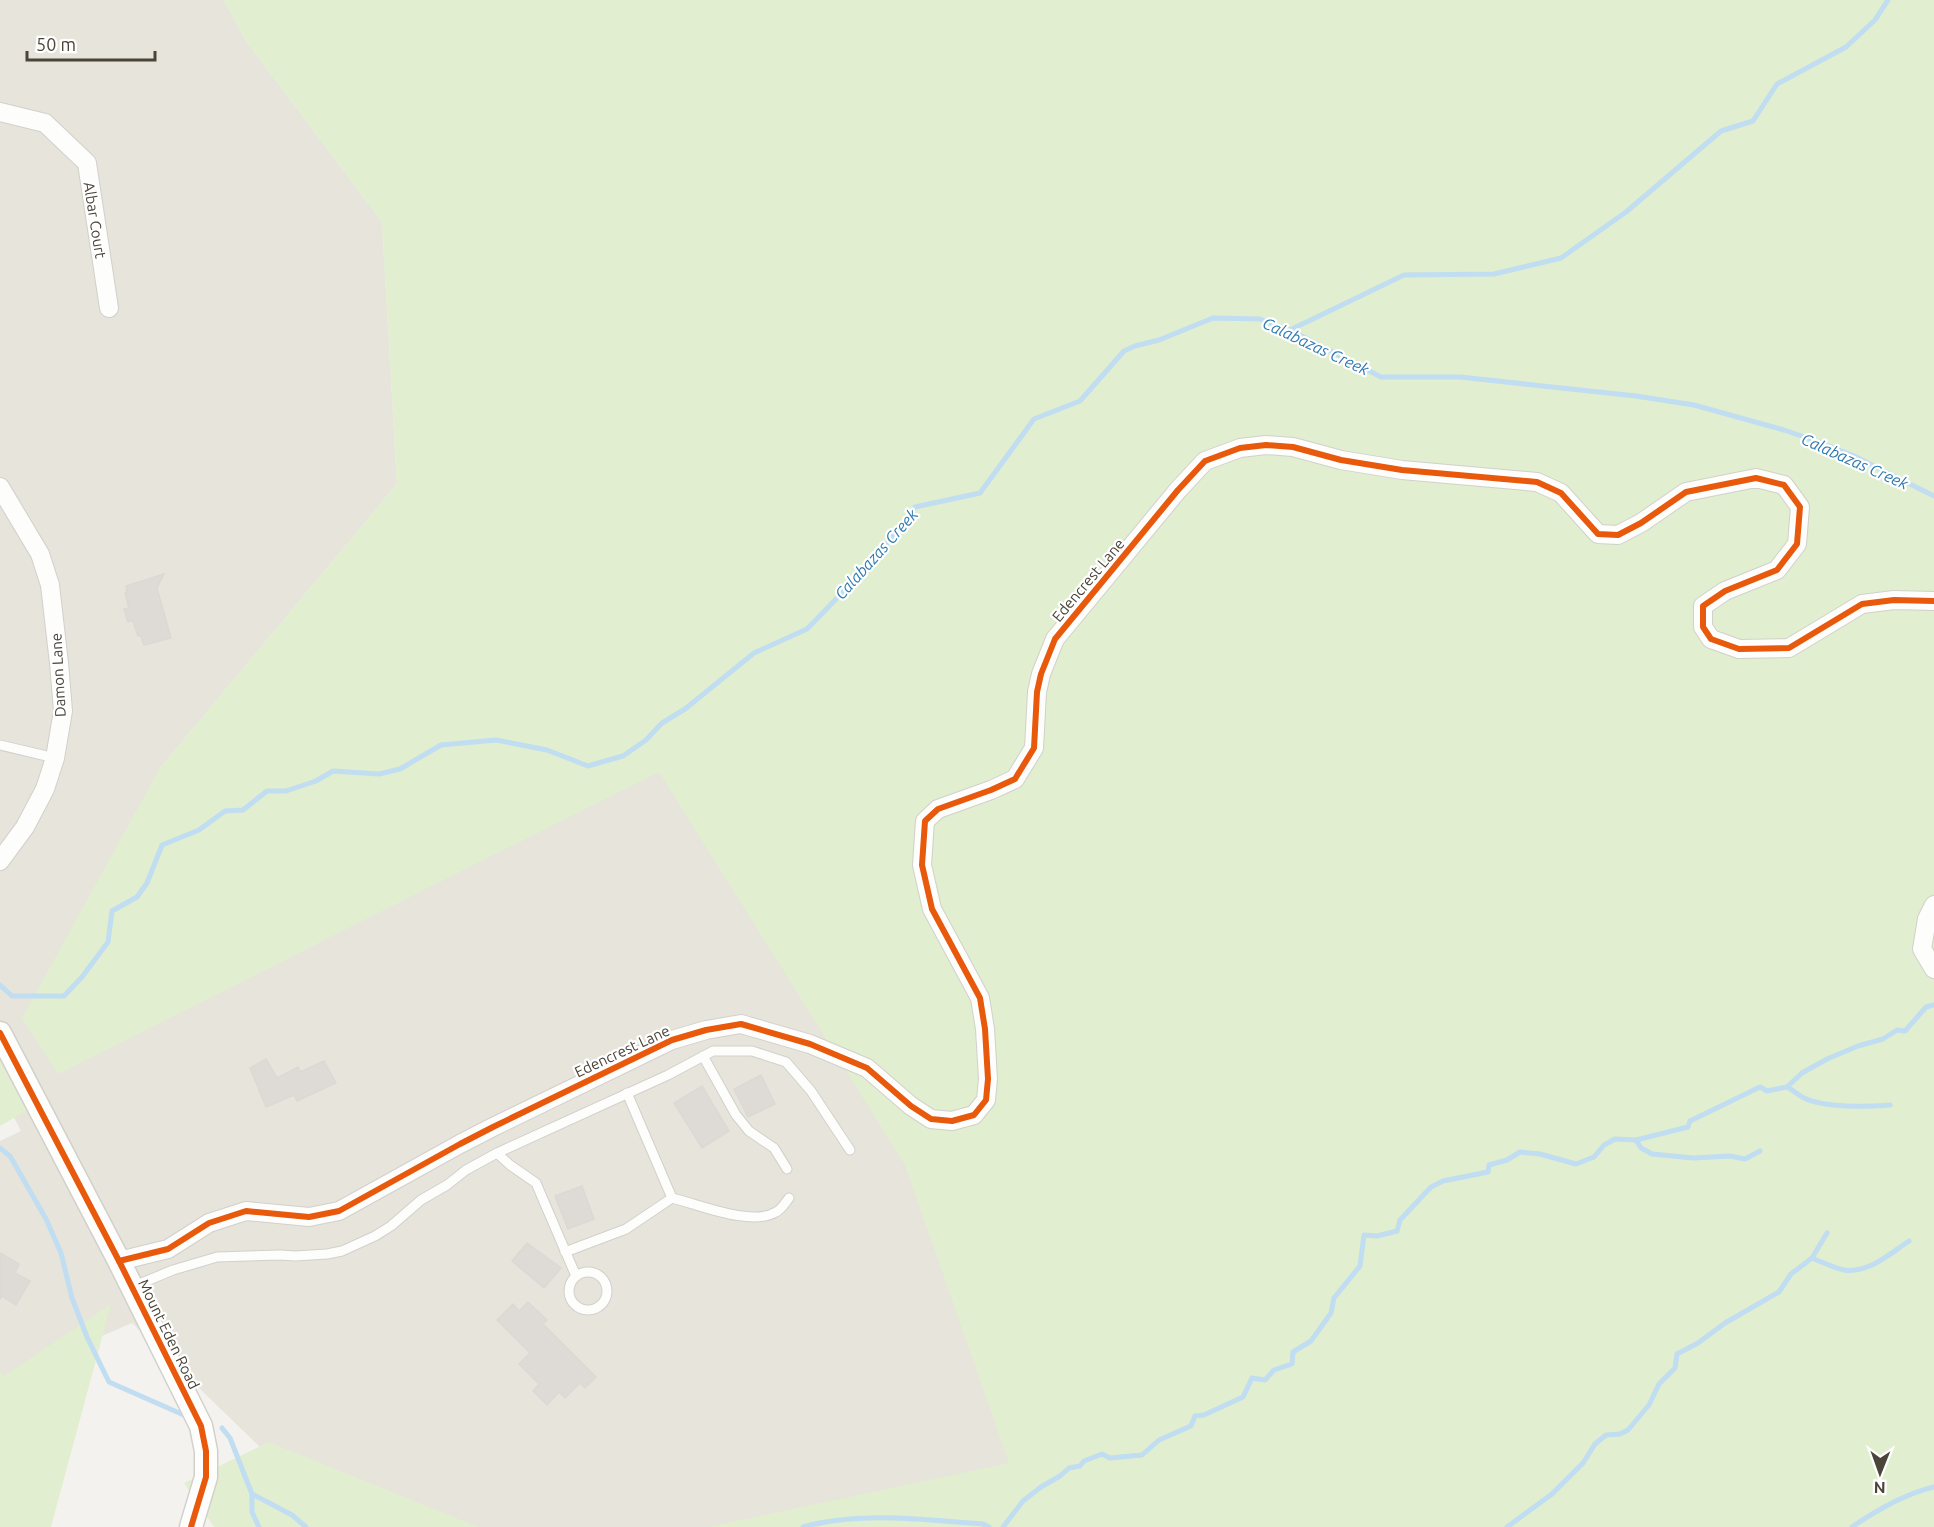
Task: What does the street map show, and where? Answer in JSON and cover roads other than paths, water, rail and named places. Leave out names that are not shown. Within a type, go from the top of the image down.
[{"type":"street","name":"Albar Court","points":[[0,112],[45,123],[87,163],[109,308]]},
{"type":"street","name":"Edencrest Lane","points":[[119,1261],[168,1249],[209,1223],[246,1211],[309,1217],[339,1211],[493,1127],[672,1040],[706,1030],[741,1024],[810,1044],[867,1068],[931,1119],[952,1121],[974,1115],[986,1100],[988,1079],[985,1029],[980,998],[932,909],[922,865],[925,822],[938,809],[1015,779],[1034,748],[1037,692],[1041,674],[1055,639],[1205,461],[1240,448],[1266,445],[1293,447],[1341,460],[1402,470],[1537,482],[1561,493],[1598,534],[1618,535],[1641,523],[1686,492],[1756,478],[1784,485],[1800,507],[1797,544],[1777,570],[1725,591],[1703,606],[1703,627],[1711,639],[1739,649],[1789,648],[1862,604],[1894,600],[1934,601]]},
{"type":"street","name":"Damon Lane","points":[[0,487],[40,554],[50,585],[63,711],[55,758],[45,789],[25,827],[2,851]]},
{"type":"street","points":[[1934,905],[1927,919],[1923,950],[1934,969]]},
{"type":"street","name":"Mount Eden Road","points":[[0,1033],[119,1261],[201,1426],[206,1451],[206,1477],[191,1527]]},
{"type":"lane","points":[[0,746],[55,758]]},
{"type":"lane","points":[[132,1287],[172,1270],[217,1257],[295,1256],[342,1251],[391,1226],[421,1200],[447,1185],[466,1170],[497,1153],[713,1051],[752,1051],[786,1062],[811,1091],[850,1150]]},
{"type":"lane","points":[[703,1056],[736,1115],[749,1131],[774,1148],[787,1169]]},
{"type":"lane","points":[[627,1093],[672,1198]]},
{"type":"lane","points":[[497,1153],[536,1183],[576,1276]]},
{"type":"lane","points":[[565,1252],[626,1229],[672,1198],[722,1211],[761,1217],[777,1212],[789,1198]]},
{"type":"lane","points":[[587,1272],[603,1280],[605,1298],[598,1307],[592,1310],[579,1308],[571,1300],[569,1287],[576,1276],[587,1272]]},
{"type":"waterway","points":[[1290,330],[1404,275],[1494,274],[1561,258],[1626,212],[1721,131],[1753,121],[1777,84],[1846,47],[1875,20],[1888,0]]},
{"type":"waterway","name":"Calabazas Creek","points":[[0,985],[12,996],[64,996],[82,977],[108,942],[112,911],[137,897],[147,883],[162,845],[199,830],[225,811],[243,810],[267,791],[286,791],[316,781],[333,771],[379,774],[400,769],[441,745],[496,740],[547,750],[588,766],[623,756],[646,740],[662,723],[685,709],[754,653],[807,629],[876,558],[915,507],[980,493],[1034,419],[1080,401],[1124,351],[1159,340],[1213,318],[1260,319],[1290,330],[1381,377],[1460,377],[1636,396],[1694,405],[1819,442],[1854,456],[1934,496]]},
{"type":"waterway","points":[[1003,1527],[1023,1501],[1069,1468],[1080,1466],[1084,1461],[1102,1454],[1110,1458],[1142,1455],[1159,1440],[1191,1426],[1195,1416],[1204,1415],[1243,1397],[1252,1378],[1265,1380],[1274,1370],[1292,1364],[1293,1352],[1311,1341],[1331,1313],[1334,1298],[1360,1266],[1364,1235],[1377,1236],[1397,1231],[1400,1220],[1431,1187],[1443,1181],[1488,1172],[1489,1165],[1507,1160],[1520,1152],[1540,1154],[1576,1164],[1594,1157],[1604,1145],[1615,1139],[1636,1140],[1688,1127],[1690,1121],[1760,1087],[1767,1091],[1787,1087],[1802,1073],[1827,1059],[1858,1046],[1883,1039],[1897,1030],[1905,1031],[1926,1007],[1934,1005]]},
{"type":"waterway","points":[[1787,1087],[1804,1098],[1823,1104],[1890,1105]]},
{"type":"waterway","points":[[1636,1140],[1641,1148],[1652,1154],[1693,1158],[1730,1156],[1745,1159],[1760,1151]]},
{"type":"waterway","points":[[0,1148],[10,1156],[46,1219],[61,1253],[72,1298],[87,1337],[109,1382],[186,1416]]},
{"type":"waterway","points":[[1812,1258],[1827,1233]]},
{"type":"waterway","points":[[1507,1527],[1552,1494],[1583,1463],[1595,1444],[1606,1435],[1620,1434],[1628,1430],[1649,1405],[1659,1384],[1675,1368],[1677,1354],[1779,1292],[1791,1274],[1812,1258],[1844,1270],[1862,1269],[1879,1261],[1909,1241]]},
{"type":"waterway","points":[[222,1428],[230,1438],[252,1494],[252,1512],[259,1527]]},
{"type":"waterway","points":[[1852,1527],[1891,1503],[1934,1487]]},
{"type":"waterway","points":[[252,1494],[292,1515],[306,1527]]},
{"type":"waterway","points":[[803,1527],[847,1519],[870,1518],[983,1524],[989,1527]]}]
